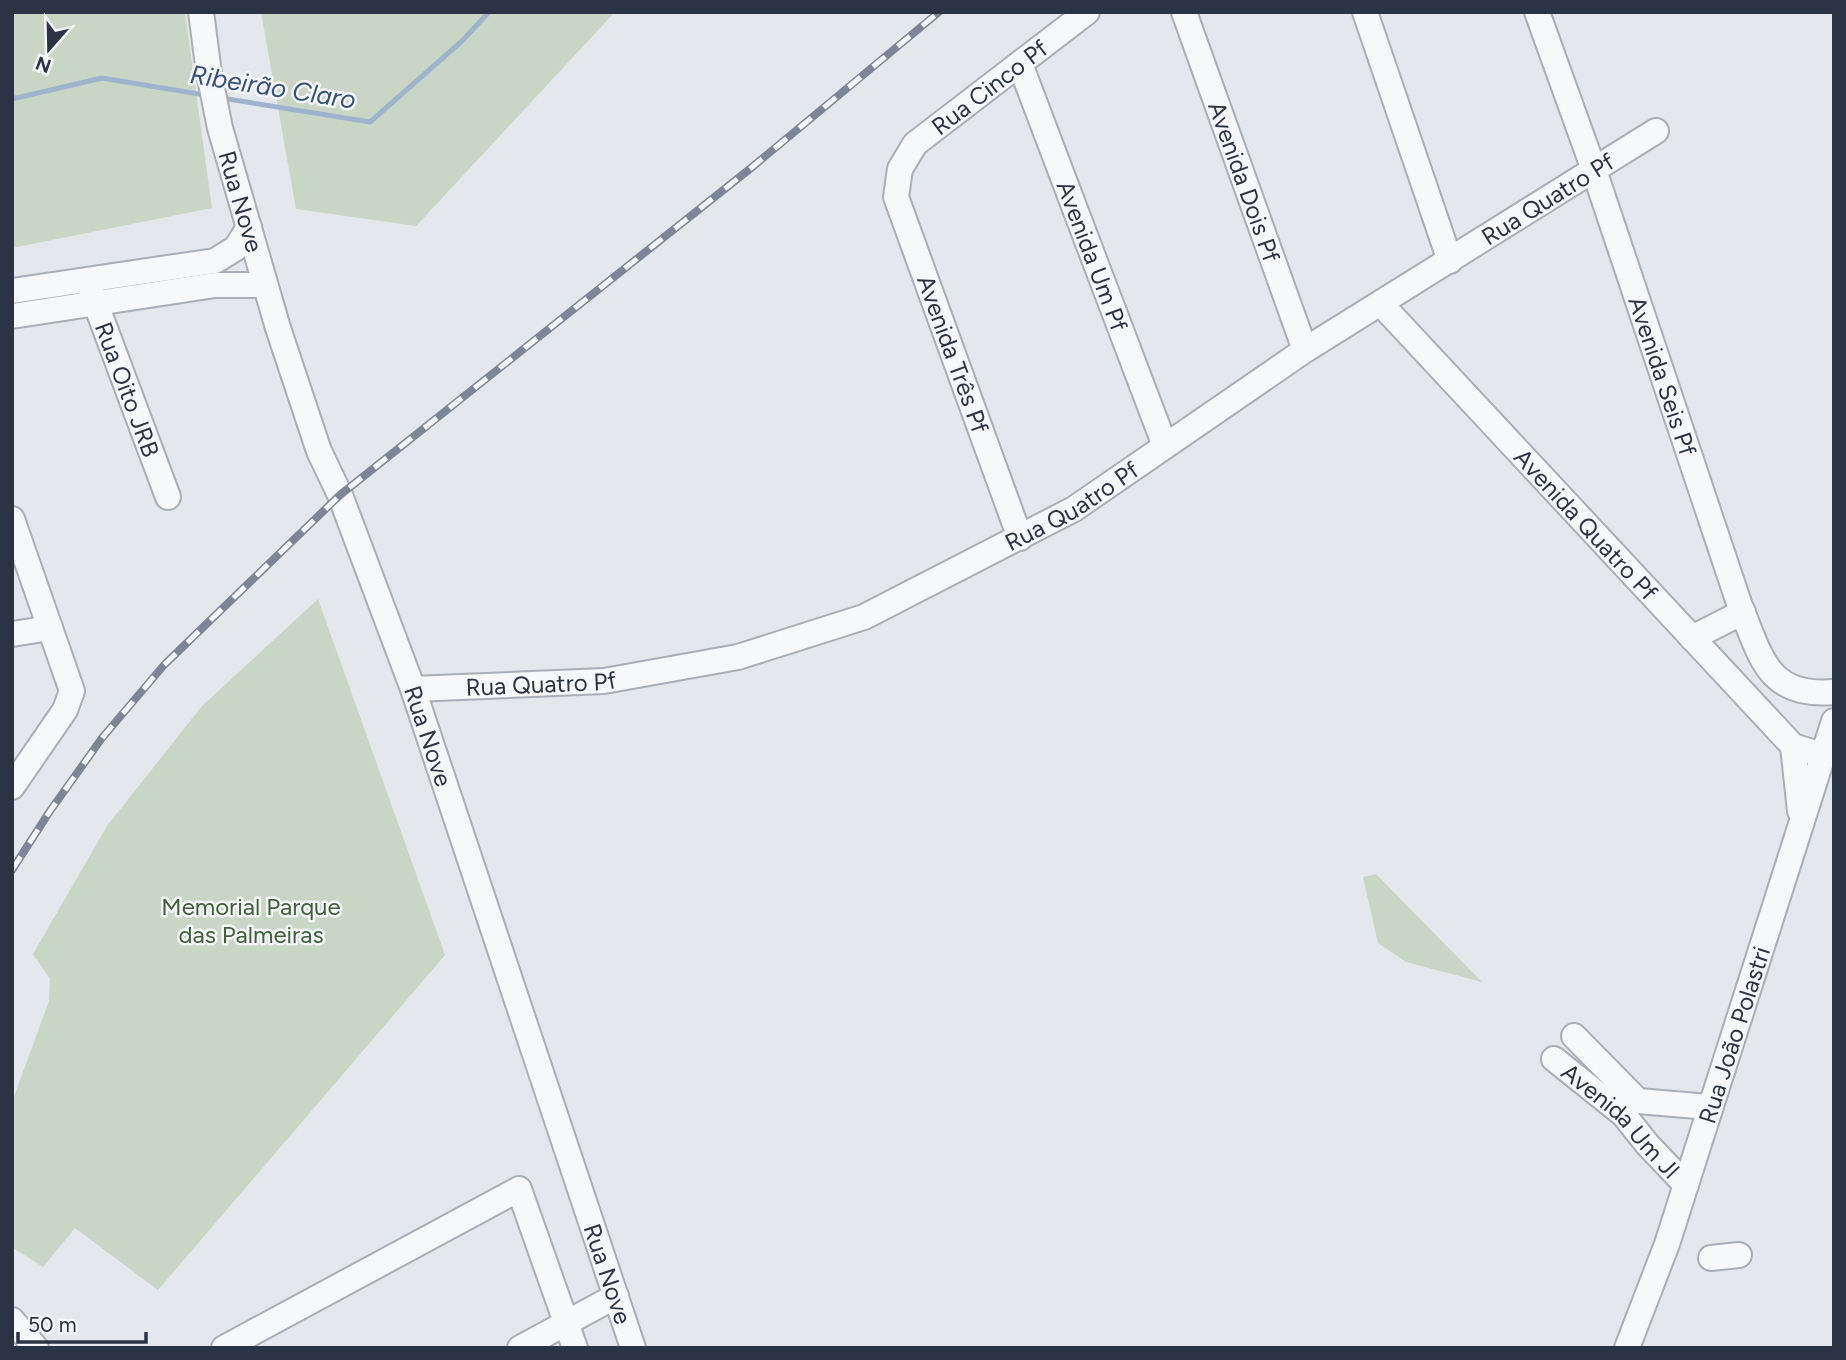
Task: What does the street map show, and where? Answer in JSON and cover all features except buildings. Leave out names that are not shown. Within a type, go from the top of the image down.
[{"type":"street","name":"Rua Nove","points":[[201,12],[220,128],[265,285],[319,451],[340,495],[413,689],[633,1348]]},
{"type":"street","name":"Rua Cinco Pf","points":[[900,169],[915,144],[1087,12]]},
{"type":"street","name":"Avenida Dois Pf","points":[[1184,12],[1305,350]]},
{"type":"street","points":[[1365,12],[1450,261]]},
{"type":"street","name":"Avenida Seis Pf","points":[[1537,12],[1760,655],[1773,674],[1787,687],[1818,694],[1834,692]]},
{"type":"street","name":"Avenida Um Pf","points":[[1020,64],[1165,446]]},
{"type":"street","name":"Rua Quatro Pf","points":[[413,689],[604,681],[737,657],[864,617],[1074,509],[1305,350],[1656,131]]},
{"type":"street","name":"Avenida Três Pf","points":[[900,169],[897,197],[1020,538]]},
{"type":"street","points":[[12,291],[215,261],[236,248],[250,227]]},
{"type":"street","name":"Rua Oito JRB","points":[[87,281],[168,497]]},
{"type":"street","points":[[12,316],[215,285],[265,285]]},
{"type":"street","name":"Avenida Quatro Pf","points":[[1381,304],[1793,746],[1822,755]]},
{"type":"street","points":[[12,519],[71,686],[71,698],[65,710],[12,787]]},
{"type":"street","points":[[1692,638],[1743,612]]},
{"type":"street","points":[[12,634],[50,628]]},
{"type":"street","points":[[1723,672],[1760,655]]},
{"type":"street","name":"Rua João Polastri","points":[[1628,1348],[1667,1244],[1834,721]]},
{"type":"street","points":[[1793,746],[1801,820]]},
{"type":"street","name":"Avenida Um Jl","points":[[1574,1036],[1631,1108],[1647,1144],[1686,1185]]},
{"type":"street","name":"Avenida Um Jl","points":[[1554,1059],[1631,1108],[1709,1107]]},
{"type":"street","points":[[223,1348],[519,1189],[575,1348]]},
{"type":"street","points":[[1711,1258],[1739,1255]]},
{"type":"street","points":[[520,1348],[616,1296]]},
{"type":"street","points":[[12,1320],[36,1348]]},
{"type":"green space","points":[[12,12],[185,12],[212,208],[12,248]]},
{"type":"green space","points":[[261,12],[615,12],[416,226],[296,209]]},
{"type":"green space","name":"Memorial Parque das Palmeiras","points":[[318,599],[445,955],[158,1290],[75,1228],[43,1267],[12,1247],[12,1102],[49,1001],[50,979],[33,954],[107,826],[202,706]]},
{"type":"green space","points":[[1376,874],[1482,982],[1406,962],[1378,943],[1363,877]]},
{"type":"waterway","name":"Ribeirão Claro","points":[[222,98],[370,122],[462,41],[489,12]]},
{"type":"waterway","name":"Ribeirão Claro","points":[[12,99],[102,78],[205,95]]},
{"type":"railway","points":[[12,870],[102,738],[164,665],[340,495],[751,168],[939,12]]}]
